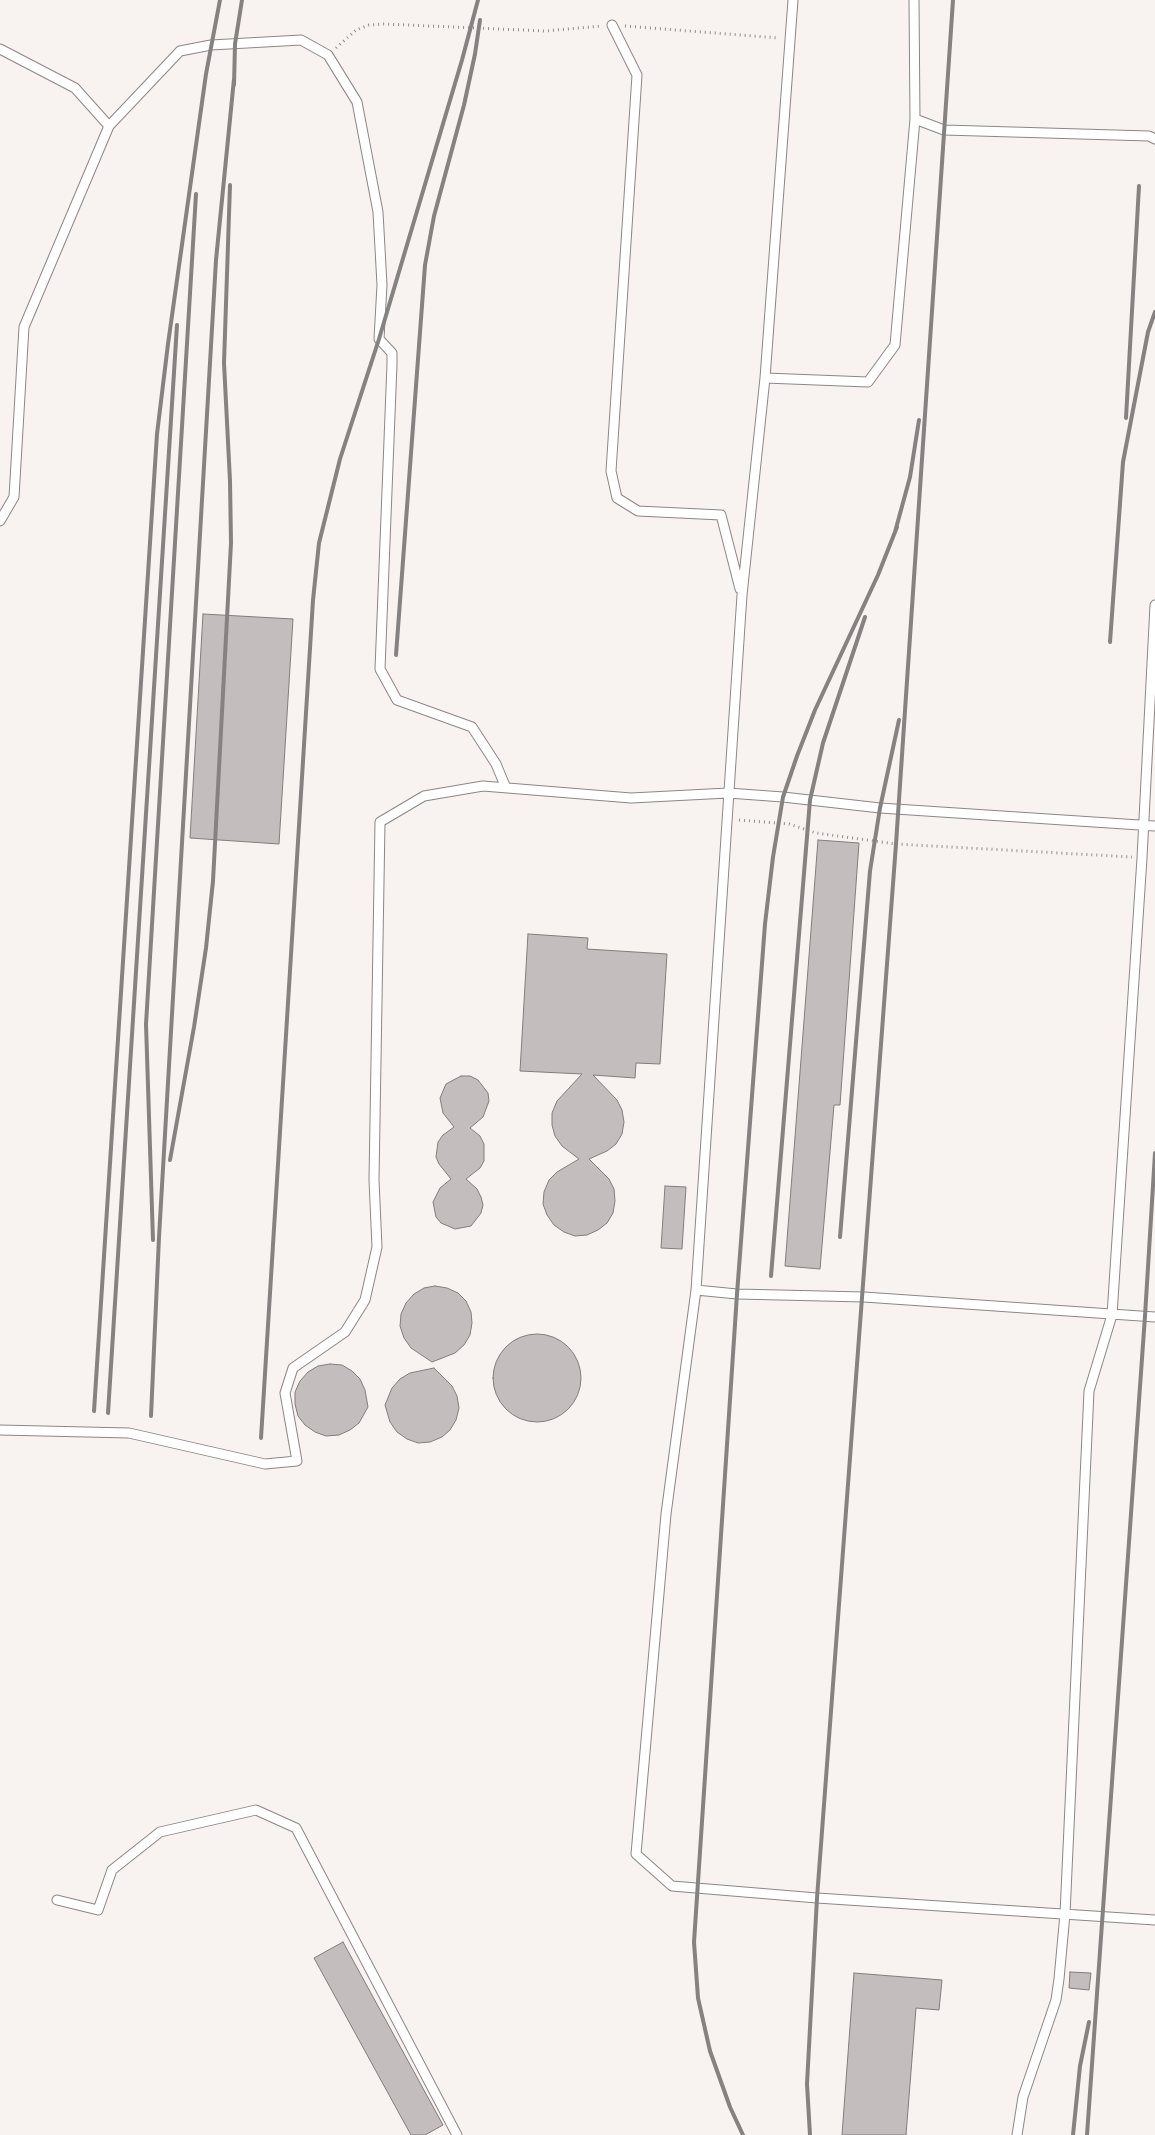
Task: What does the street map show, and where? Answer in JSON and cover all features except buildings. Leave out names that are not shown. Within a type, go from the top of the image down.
[{"type":"lane","points":[[793,0],[765,378],[742,595],[696,1290],[666,1514],[636,1854],[672,1886],[817,1898],[1155,1920]]},
{"type":"lane","points":[[765,378],[868,382],[895,345],[915,119],[914,0]]},
{"type":"lane","points":[[612,24],[637,75],[611,472],[617,498],[638,511],[721,515],[742,595]]},
{"type":"lane","points":[[0,521],[14,497],[24,327],[109,126],[180,51],[211,45],[301,40],[328,55],[357,102],[378,212],[382,285],[379,339],[392,353],[380,669],[397,700],[472,727],[496,764],[506,788]]},
{"type":"lane","points":[[0,48],[75,88],[109,126]]},
{"type":"lane","points":[[915,119],[944,130],[1149,136],[1155,139]]},
{"type":"lane","points":[[1017,2135],[1022,2097],[1056,2000],[1065,1914],[1089,1391],[1112,1315],[1142,858],[1155,605]]},
{"type":"lane","points":[[0,1430],[129,1433],[265,1464],[297,1460],[285,1393],[293,1368],[345,1332],[365,1300],[377,1247],[374,1180],[380,822],[424,796],[483,786],[631,798],[728,793],[880,808],[1155,826]]},
{"type":"lane","points":[[696,1290],[737,1294],[864,1297],[1155,1317]]},
{"type":"lane","points":[[57,1900],[98,1910],[112,1870],[160,1832],[256,1810],[296,1828],[457,2135]]},
{"type":"path","points":[[328,55],[356,30],[369,25],[384,24],[545,32],[612,24],[790,39]]},
{"type":"path","points":[[726,820],[789,824],[816,834],[896,844],[1142,858]]},
{"type":"railway","points":[[94,1411],[157,434],[206,74],[220,0]]},
{"type":"railway","points":[[234,85],[235,44],[242,0]]},
{"type":"railway","points":[[261,1438],[313,600],[319,543],[340,459],[379,339],[478,0]]},
{"type":"railway","points":[[810,2135],[807,2084],[817,1898],[896,844],[953,0]]},
{"type":"railway","points":[[396,655],[425,265],[434,216],[464,105],[480,20]]},
{"type":"railway","points":[[151,1416],[159,1237],[216,260],[234,79]]},
{"type":"railway","points":[[170,1160],[194,1027],[206,948],[213,881],[231,543],[224,363],[230,185]]},
{"type":"railway","points":[[1126,418],[1139,186]]},
{"type":"railway","points":[[153,1240],[146,1024],[196,194]]},
{"type":"railway","points":[[1110,642],[1123,462],[1148,332],[1155,312]]},
{"type":"railway","points":[[108,1413],[177,325]]},
{"type":"railway","points":[[895,532],[910,477],[919,420]]},
{"type":"railway","points":[[743,2135],[730,2107],[710,2051],[698,1998],[694,1942],[737,1294],[765,924],[783,797],[815,710],[878,575],[897,527]]},
{"type":"railway","points":[[771,1276],[810,800],[823,743],[865,617]]},
{"type":"railway","points":[[840,1237],[870,871],[880,808],[899,720]]},
{"type":"railway","points":[[1087,2135],[1155,1153]]},
{"type":"railway","points":[[1073,2135],[1080,2066],[1089,2022]]}]
